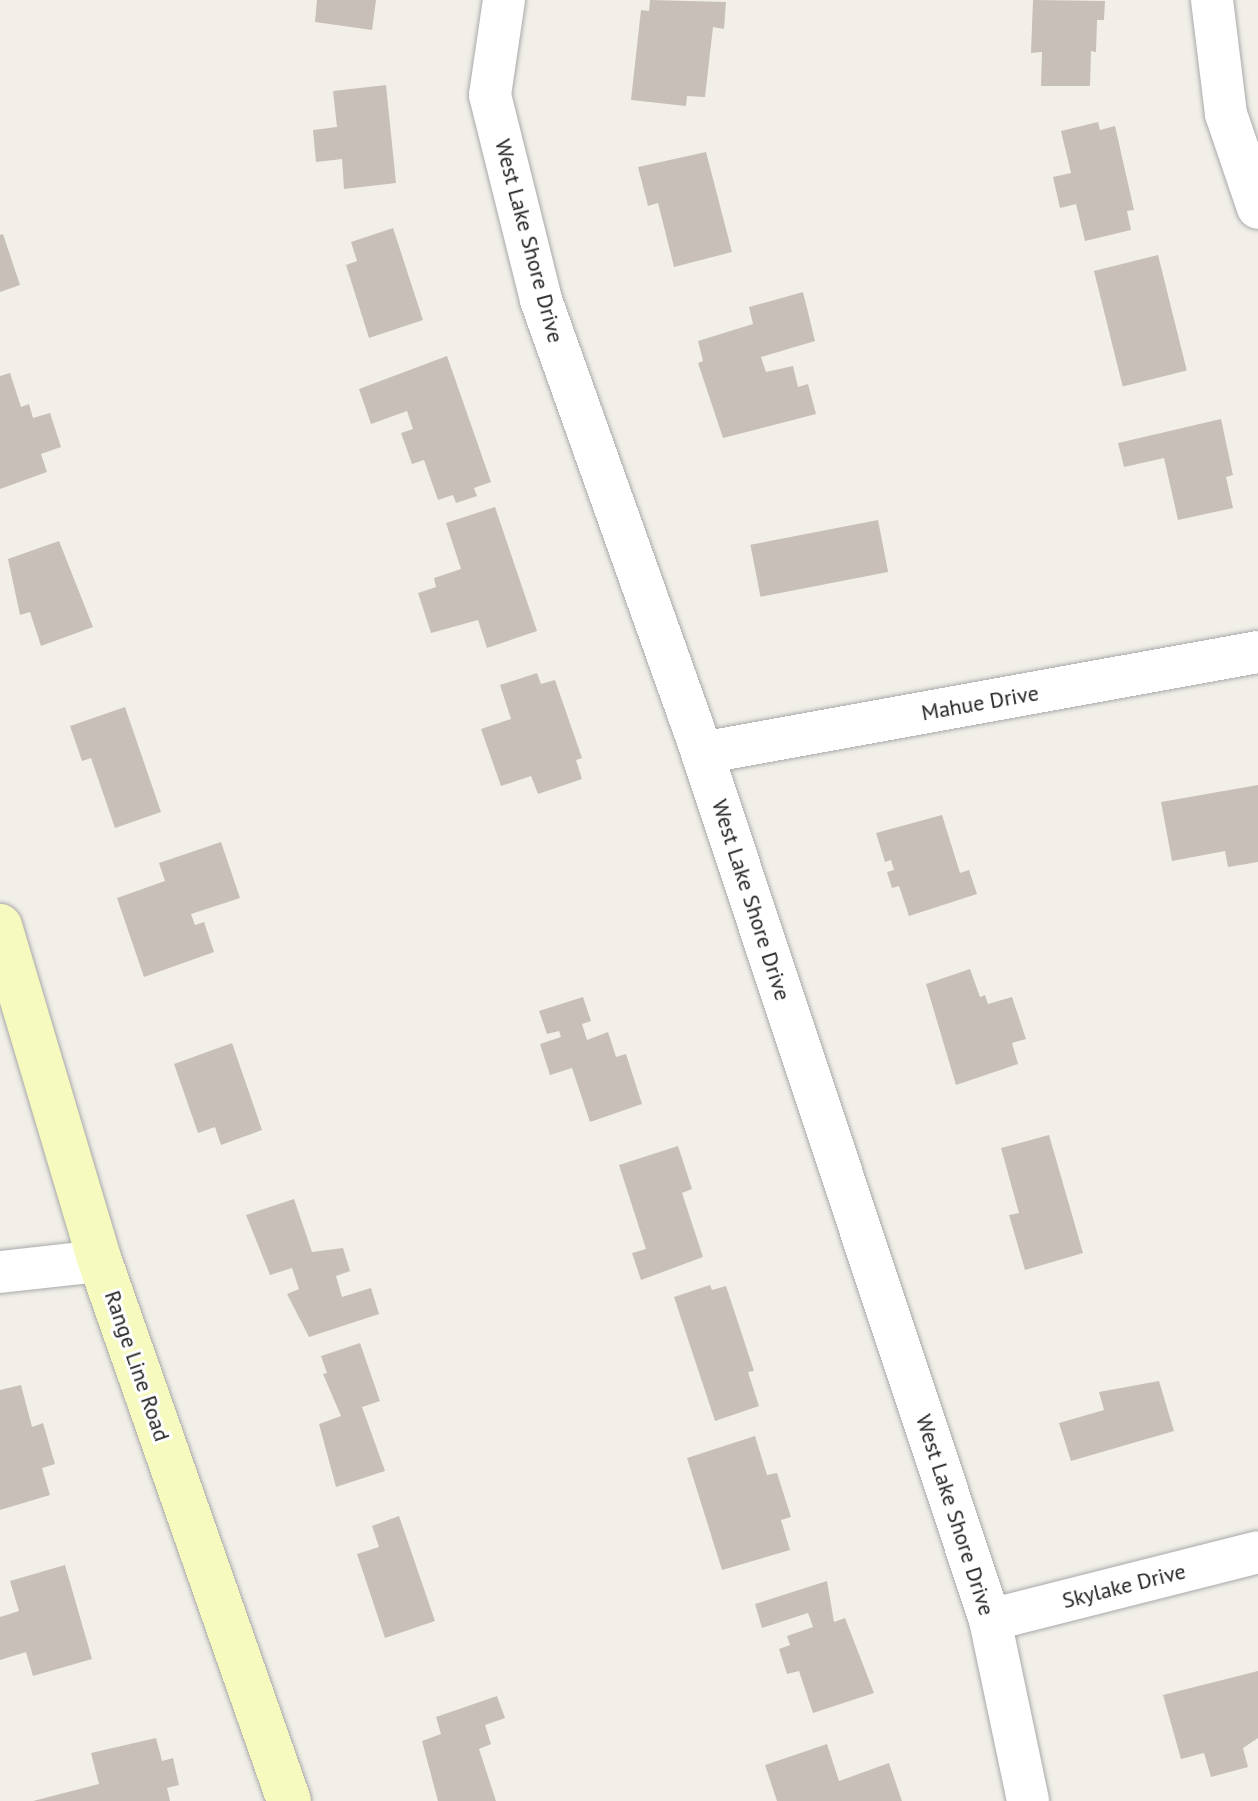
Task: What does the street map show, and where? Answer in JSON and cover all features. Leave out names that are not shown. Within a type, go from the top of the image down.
[{"type":"main road","name":"Range Line Road","points":[[0,926],[100,1261],[289,1801]]},
{"type":"street","name":"West Lake Shore Drive","points":[[504,0],[490,95],[541,300],[702,753],[990,1620],[1028,1801]]},
{"type":"street","points":[[1212,0],[1226,114],[1258,208]]},
{"type":"street","name":"Mahue Drive","points":[[702,753],[1258,652]]},
{"type":"street","points":[[0,1272],[100,1261]]},
{"type":"street","name":"Skylake Drive","points":[[990,1620],[1258,1552]]},
{"type":"building","points":[[317,0],[376,0],[372,30],[315,22]]},
{"type":"building","points":[[650,0],[726,2],[724,29],[713,27],[705,97],[687,96],[686,106],[631,100],[641,10],[649,11]]},
{"type":"building","points":[[1033,0],[1105,1],[1104,20],[1097,20],[1096,52],[1091,51],[1090,86],[1041,86],[1042,52],[1031,53]]},
{"type":"building","points":[[386,85],[396,183],[344,189],[342,159],[316,162],[313,130],[337,127],[333,91]]},
{"type":"building","points":[[1098,122],[1100,130],[1115,126],[1134,210],[1127,211],[1131,230],[1085,241],[1076,204],[1060,208],[1053,177],[1071,173],[1061,131]]},
{"type":"building","points":[[706,152],[732,252],[674,267],[658,203],[648,206],[638,167]]},
{"type":"building","points":[[393,228],[423,320],[369,338],[346,265],[357,261],[351,242]]},
{"type":"building","points":[[3,234],[20,285],[0,292],[0,235]]},
{"type":"building","points":[[1158,255],[1187,370],[1123,386],[1094,271]]},
{"type":"building","points":[[803,292],[815,341],[761,357],[766,372],[793,366],[798,387],[808,384],[816,414],[723,438],[698,363],[703,361],[698,341],[753,324],[749,307]]},
{"type":"building","points":[[447,356],[491,482],[474,488],[477,496],[456,503],[453,495],[438,500],[424,460],[412,464],[401,433],[413,429],[407,411],[371,424],[359,389]]},
{"type":"building","points":[[10,373],[21,407],[29,404],[33,418],[50,413],[61,447],[41,454],[47,472],[0,489],[0,376]]},
{"type":"building","points":[[1221,419],[1233,475],[1226,477],[1233,508],[1178,520],[1164,458],[1124,467],[1118,443]]},
{"type":"building","points":[[495,507],[537,631],[487,648],[478,620],[431,633],[418,593],[436,587],[434,578],[461,569],[446,523]]},
{"type":"building","points":[[878,520],[888,572],[761,597],[750,545]]},
{"type":"building","points":[[59,541],[93,627],[41,646],[30,612],[20,615],[8,559]]},
{"type":"building","points":[[537,673],[541,684],[555,680],[582,758],[576,760],[582,779],[538,794],[531,776],[501,786],[481,729],[511,719],[500,685]]},
{"type":"building","points":[[125,707],[161,812],[115,828],[91,758],[82,761],[70,726]]},
{"type":"building","points":[[1258,785],[1258,862],[1228,867],[1225,851],[1172,861],[1161,802]]},
{"type":"building","points":[[942,815],[960,873],[969,870],[977,894],[909,916],[899,886],[892,888],[887,872],[894,870],[891,860],[885,862],[876,833]]},
{"type":"building","points":[[221,842],[240,898],[191,914],[195,925],[204,922],[214,952],[144,977],[117,898],[165,881],[159,863]]},
{"type":"building","points":[[970,969],[980,997],[985,995],[988,1004],[1012,997],[1026,1039],[1012,1043],[1018,1064],[956,1085],[926,984]]},
{"type":"building","points":[[583,997],[591,1021],[582,1024],[587,1040],[608,1032],[616,1057],[626,1054],[642,1104],[590,1122],[572,1068],[550,1075],[540,1044],[561,1037],[559,1031],[547,1034],[539,1011]]},
{"type":"building","points":[[232,1043],[262,1130],[221,1145],[215,1127],[198,1133],[174,1064]]},
{"type":"building","points":[[1049,1135],[1083,1253],[1025,1270],[1009,1215],[1019,1213],[1001,1148]]},
{"type":"building","points":[[678,1146],[692,1189],[682,1193],[703,1257],[641,1280],[632,1253],[646,1249],[619,1165]]},
{"type":"building","points":[[294,1199],[312,1252],[343,1248],[350,1271],[336,1276],[342,1297],[371,1288],[379,1314],[309,1337],[287,1294],[299,1289],[292,1268],[270,1275],[246,1215]]},
{"type":"building","points":[[710,1285],[712,1290],[726,1286],[754,1371],[748,1372],[759,1406],[715,1421],[674,1297]]},
{"type":"building","points":[[360,1343],[380,1401],[362,1407],[385,1471],[336,1487],[319,1424],[341,1416],[323,1374],[327,1373],[321,1356]]},
{"type":"building","points":[[1159,1381],[1174,1431],[1071,1461],[1059,1423],[1104,1410],[1099,1392]]},
{"type":"building","points":[[21,1385],[32,1427],[43,1423],[55,1464],[42,1468],[50,1495],[0,1510],[0,1390]]},
{"type":"building","points":[[755,1436],[767,1475],[777,1473],[791,1517],[781,1520],[790,1550],[722,1570],[687,1458]]},
{"type":"building","points":[[399,1516],[435,1621],[385,1638],[357,1554],[379,1547],[372,1526]]},
{"type":"building","points":[[65,1565],[92,1659],[33,1676],[26,1652],[0,1660],[0,1617],[19,1611],[10,1581]]},
{"type":"building","points":[[827,1581],[834,1622],[845,1618],[874,1693],[813,1713],[799,1671],[787,1674],[779,1649],[790,1645],[787,1636],[813,1627],[808,1613],[762,1628],[755,1604]]},
{"type":"building","points":[[1258,1671],[1258,1738],[1243,1748],[1248,1767],[1211,1777],[1204,1753],[1181,1759],[1163,1695]]},
{"type":"building","points":[[497,1696],[505,1718],[485,1725],[491,1744],[479,1749],[496,1801],[438,1801],[422,1741],[441,1734],[436,1717]]},
{"type":"building","points":[[156,1738],[162,1761],[173,1758],[179,1785],[167,1788],[170,1801],[33,1801],[99,1784],[91,1753]]},
{"type":"building","points":[[827,1744],[839,1781],[889,1763],[902,1801],[777,1801],[765,1765]]}]
